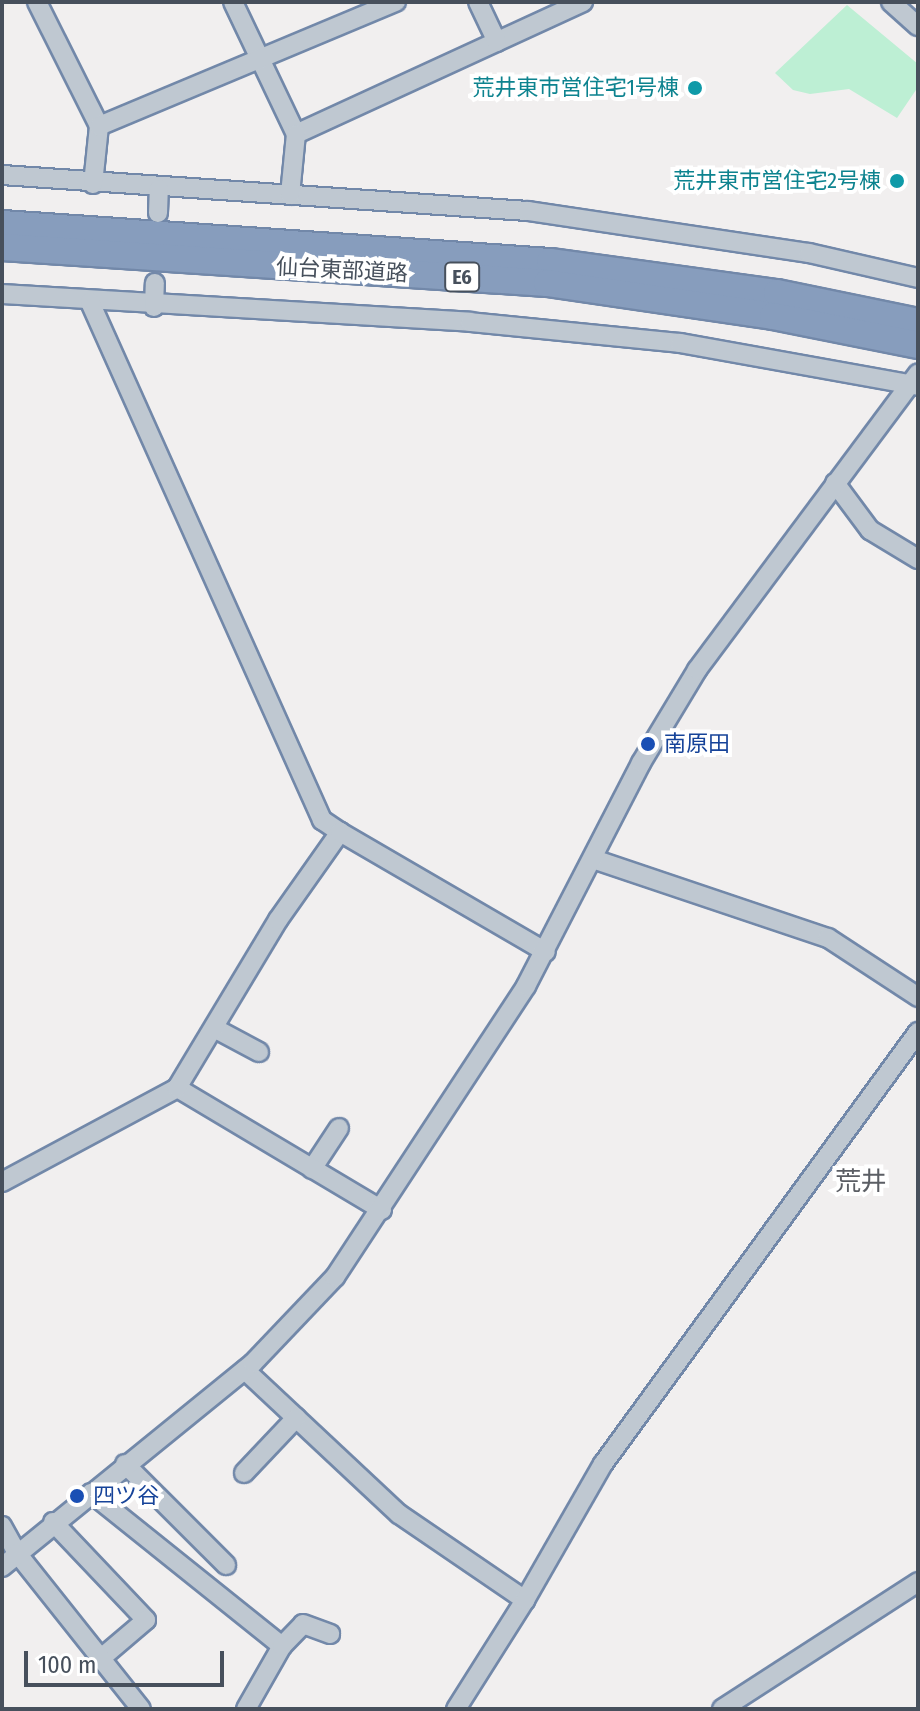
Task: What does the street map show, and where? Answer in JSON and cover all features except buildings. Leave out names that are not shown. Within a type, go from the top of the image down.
[{"type":"highway","name":"仙台東部道路","points":[[2,224],[550,262],[777,293],[918,322]]},
{"type":"highway","name":"仙台東部道路","points":[[2,247],[547,283],[759,314],[918,345]]},
{"type":"street","points":[[37,2],[99,126],[93,184]]},
{"type":"street","points":[[233,2],[296,134],[290,195]]},
{"type":"street","points":[[99,126],[262,61],[396,2]]},
{"type":"street","points":[[478,2],[497,42]]},
{"type":"street","points":[[296,134],[583,2]]},
{"type":"street","points":[[891,2],[918,26]]},
{"type":"street","points":[[2,175],[159,189],[528,211],[809,253],[918,278]]},
{"type":"street","points":[[158,213],[159,189]]},
{"type":"street","points":[[154,307],[155,283]]},
{"type":"street","points":[[2,294],[154,307],[470,322],[680,343],[915,381],[835,483],[697,670],[641,763],[546,952],[382,1210],[335,1277],[245,1370],[53,1522],[2,1567]]},
{"type":"street","points":[[90,302],[322,820],[546,952]]},
{"type":"street","points":[[835,483],[870,530],[918,559]]},
{"type":"street","points":[[2,1182],[177,1088],[278,920],[340,832]]},
{"type":"street","points":[[593,859],[828,938],[918,997]]},
{"type":"street","points":[[214,1028],[259,1052]]},
{"type":"street","points":[[456,1709],[525,1600],[603,1464],[918,1032]]},
{"type":"street","points":[[177,1088],[382,1210]]},
{"type":"street","points":[[312,1169],[339,1128]]},
{"type":"street","points":[[245,1370],[399,1514],[525,1600]]},
{"type":"street","points":[[244,1473],[296,1418]]},
{"type":"street","points":[[125,1464],[226,1565]]},
{"type":"street","points":[[91,1493],[282,1646]]},
{"type":"street","points":[[53,1522],[146,1620],[100,1659]]},
{"type":"street","points":[[2,1526],[17,1553],[141,1709]]},
{"type":"street","points":[[722,1709],[918,1582]]},
{"type":"street","points":[[246,1709],[282,1646],[303,1624],[330,1634]]},
{"type":"green space","points":[[847,5],[918,64],[918,87],[897,118],[849,89],[810,94],[793,90],[775,73]]},
{"type":"place","name":"荒井東市営住宅1号棟","points":[[695,88]]},
{"type":"place","name":"荒井東市営住宅2号棟","points":[[897,181]]},
{"type":"place","name":"南原田","points":[[648,744]]},
{"type":"place","name":"四ツ谷","points":[[77,1496]]},
{"type":"district","name":"荒井","points":[[861,1182]]}]
